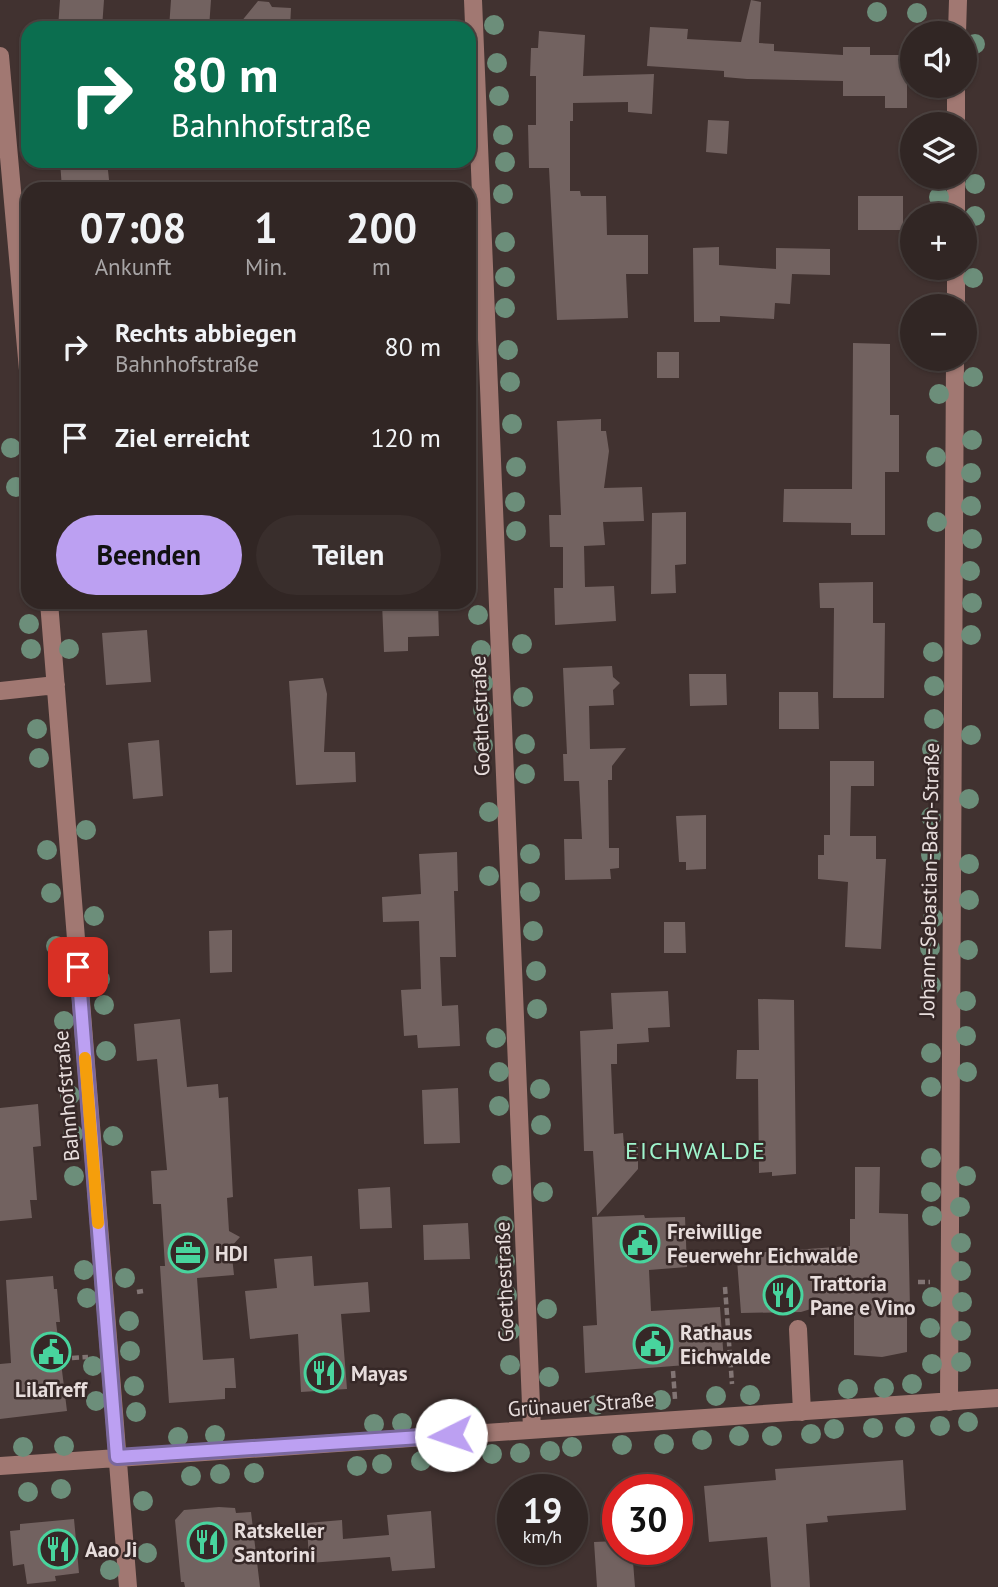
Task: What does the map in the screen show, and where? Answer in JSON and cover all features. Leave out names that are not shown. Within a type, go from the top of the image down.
[{"type":"street","name":"Goethestraße","points":[[474,0],[475,21]]},
{"type":"street","points":[[957,21],[958,0]]},
{"type":"street","name":"Goethestraße","points":[[476,49],[532,1429]]},
{"type":"street","points":[[0,56],[21,292]]},
{"type":"street","name":"Johann-Sebastian-Bach-Straße","points":[[949,1402],[956,371]]},
{"type":"street","name":"Bahnhofstraße","points":[[50,609],[128,1587]]},
{"type":"street","points":[[0,691],[56,685]]},
{"type":"street","points":[[798,1329],[802,1412]]},
{"type":"street","name":"Grünauer Straße","points":[[0,1466],[998,1398]]},
{"type":"path","points":[[918,1282],[928,1282]]},
{"type":"path","points":[[724,1287],[732,1384]]},
{"type":"path","points":[[136,1292],[143,1291]]},
{"type":"path","points":[[673,1371],[673,1379]]},
{"type":"building","points":[[60,0],[104,0],[102,21],[58,21]]},
{"type":"building","points":[[171,0],[211,0],[210,21],[170,21]]},
{"type":"building","points":[[751,0],[761,2],[759,43],[774,44],[774,51],[843,55],[843,47],[870,47],[870,55],[900,55],[900,98],[907,98],[907,108],[885,108],[885,96],[843,96],[843,81],[747,79],[724,77],[724,71],[647,66],[650,27],[688,29],[687,39],[741,42]]},
{"type":"building","points":[[258,1],[269,2],[272,7],[291,8],[290,21],[242,21]]},
{"type":"building","points":[[539,31],[585,35],[583,76],[654,74],[652,114],[628,112],[628,102],[573,103],[573,121],[570,121],[570,191],[580,191],[581,196],[606,196],[607,235],[648,235],[648,274],[626,274],[628,318],[557,320],[549,168],[529,168],[528,125],[536,125],[536,76],[530,76],[531,48],[538,48]]},
{"type":"building","points":[[708,120],[729,121],[727,154],[706,152]]},
{"type":"building","points":[[60,168],[108,168],[109,182],[62,182]]},
{"type":"building","points":[[858,196],[903,196],[903,203],[900,203],[900,230],[858,230]]},
{"type":"building","points":[[719,247],[719,265],[776,269],[776,248],[830,249],[830,275],[792,274],[790,304],[775,303],[774,319],[720,316],[720,322],[694,322],[693,248]]},
{"type":"building","points":[[853,343],[890,344],[890,415],[899,415],[899,472],[885,472],[885,535],[851,535],[851,523],[783,522],[784,489],[852,489]]},
{"type":"building","points":[[657,352],[679,352],[679,378],[657,378]]},
{"type":"building","points":[[601,419],[601,431],[606,431],[609,451],[604,488],[642,487],[644,521],[603,522],[605,545],[584,546],[585,587],[614,586],[616,621],[555,625],[554,588],[563,588],[563,547],[550,547],[549,515],[561,515],[557,421]]},
{"type":"building","points":[[686,512],[686,564],[675,565],[676,593],[651,594],[652,513]]},
{"type":"building","points":[[873,582],[873,623],[885,623],[884,698],[833,698],[834,608],[820,608],[819,583]]},
{"type":"building","points":[[382,609],[438,609],[439,636],[408,637],[408,651],[384,652]]},
{"type":"building","points":[[147,630],[151,682],[106,685],[102,633]]},
{"type":"building","points":[[612,666],[613,677],[620,683],[613,690],[614,705],[589,706],[590,749],[626,748],[612,766],[612,780],[608,780],[609,848],[619,848],[619,868],[610,869],[611,879],[565,880],[564,839],[582,839],[579,781],[564,781],[563,754],[567,754],[563,668]]},
{"type":"building","points":[[689,674],[726,674],[727,705],[690,706]]},
{"type":"building","points":[[323,678],[327,694],[324,752],[355,752],[356,782],[296,785],[289,681]]},
{"type":"building","points":[[779,692],[818,692],[819,729],[779,729]]},
{"type":"building","points":[[159,740],[163,796],[133,799],[128,743]]},
{"type":"building","points":[[830,761],[874,761],[874,786],[851,786],[850,836],[876,836],[876,859],[886,859],[881,949],[845,947],[848,882],[818,879],[818,855],[824,855],[824,835],[830,835]]},
{"type":"building","points":[[706,815],[706,869],[686,870],[686,862],[679,862],[676,816]]},
{"type":"building","points":[[457,852],[458,891],[454,891],[456,957],[440,957],[442,1006],[458,1005],[460,1046],[418,1048],[417,1035],[404,1036],[401,990],[421,989],[419,921],[383,922],[382,897],[421,894],[419,854]]},
{"type":"building","points":[[664,922],[685,922],[686,953],[664,953]]},
{"type":"building","points":[[232,930],[232,972],[210,973],[209,931]]},
{"type":"building","points":[[668,991],[670,1027],[648,1028],[649,1042],[617,1044],[617,1064],[611,1064],[614,1134],[623,1133],[624,1146],[638,1146],[638,1169],[597,1216],[593,1151],[584,1151],[580,1031],[613,1029],[611,993]]},
{"type":"building","points":[[758,999],[794,1000],[796,1174],[772,1176],[772,1172],[759,1173],[758,1079],[736,1079],[737,1050],[759,1050]]},
{"type":"building","points":[[180,1019],[187,1087],[218,1084],[219,1098],[228,1097],[233,1197],[227,1198],[229,1231],[240,1237],[231,1247],[234,1275],[197,1278],[203,1360],[234,1358],[236,1388],[225,1388],[225,1399],[169,1403],[160,1266],[165,1266],[161,1204],[153,1204],[151,1171],[167,1170],[157,1059],[137,1061],[134,1024]]},
{"type":"building","points":[[458,1088],[460,1143],[424,1144],[422,1090]]},
{"type":"building","points":[[38,1104],[41,1146],[33,1147],[37,1200],[30,1200],[32,1218],[0,1221],[0,1108]]},
{"type":"building","points":[[855,1167],[880,1167],[879,1213],[908,1214],[910,1308],[907,1308],[907,1352],[882,1357],[854,1355],[854,1305],[814,1308],[801,1312],[741,1313],[737,1260],[752,1259],[751,1253],[850,1246],[850,1219],[855,1219]]},
{"type":"building","points":[[390,1187],[392,1228],[360,1229],[358,1189]]},
{"type":"building","points":[[644,1215],[645,1218],[685,1217],[687,1267],[649,1270],[651,1311],[720,1307],[724,1362],[585,1373],[583,1326],[597,1325],[592,1217]]},
{"type":"building","points":[[468,1223],[470,1259],[424,1260],[423,1225]]},
{"type":"building","points":[[312,1256],[314,1286],[368,1282],[370,1312],[341,1314],[347,1389],[301,1392],[298,1334],[250,1339],[245,1291],[277,1288],[274,1259]]},
{"type":"building","points":[[53,1276],[54,1289],[57,1289],[60,1322],[56,1322],[67,1411],[0,1419],[0,1364],[11,1363],[6,1280]]},
{"type":"building","points":[[903,1460],[906,1510],[827,1516],[828,1522],[806,1524],[810,1587],[771,1587],[767,1537],[709,1542],[704,1486],[776,1480],[775,1469]]},
{"type":"building","points":[[235,1508],[236,1513],[251,1512],[260,1587],[185,1587],[184,1582],[181,1582],[175,1520],[184,1510]]},
{"type":"building","points":[[431,1511],[435,1568],[392,1571],[390,1557],[309,1563],[307,1523],[342,1520],[343,1539],[389,1535],[387,1515]]},
{"type":"building","points":[[74,1519],[79,1573],[55,1576],[56,1581],[27,1584],[24,1564],[13,1566],[10,1531],[20,1530],[20,1524]]},
{"type":"building","points":[[594,1542],[602,1542],[602,1565],[633,1565],[635,1587],[597,1587]]},
{"type":"slow traffic","points":[[85,1058],[98,1223]]},
{"type":"place","name":"Freiwillige Feuerwehr Eichwalde","points":[[640,1243]]},
{"type":"place","name":"HDI","points":[[188,1253]]},
{"type":"place","name":"Trattoria Pane e Vino","points":[[783,1295]]},
{"type":"place","name":"Rathaus Eichwalde","points":[[653,1344]]},
{"type":"place","name":"LilaTreff","points":[[51,1352]]},
{"type":"place","name":"Mayas","points":[[324,1373]]},
{"type":"place","name":"Ratskeller Santorini","points":[[207,1542]]},
{"type":"place","name":"Aao Ji","points":[[58,1549]]},
{"type":"district","name":"EICHWALDE","points":[[696,1150]]},
{"type":"route","points":[[78,967],[117,1457],[451,1435]]}]
